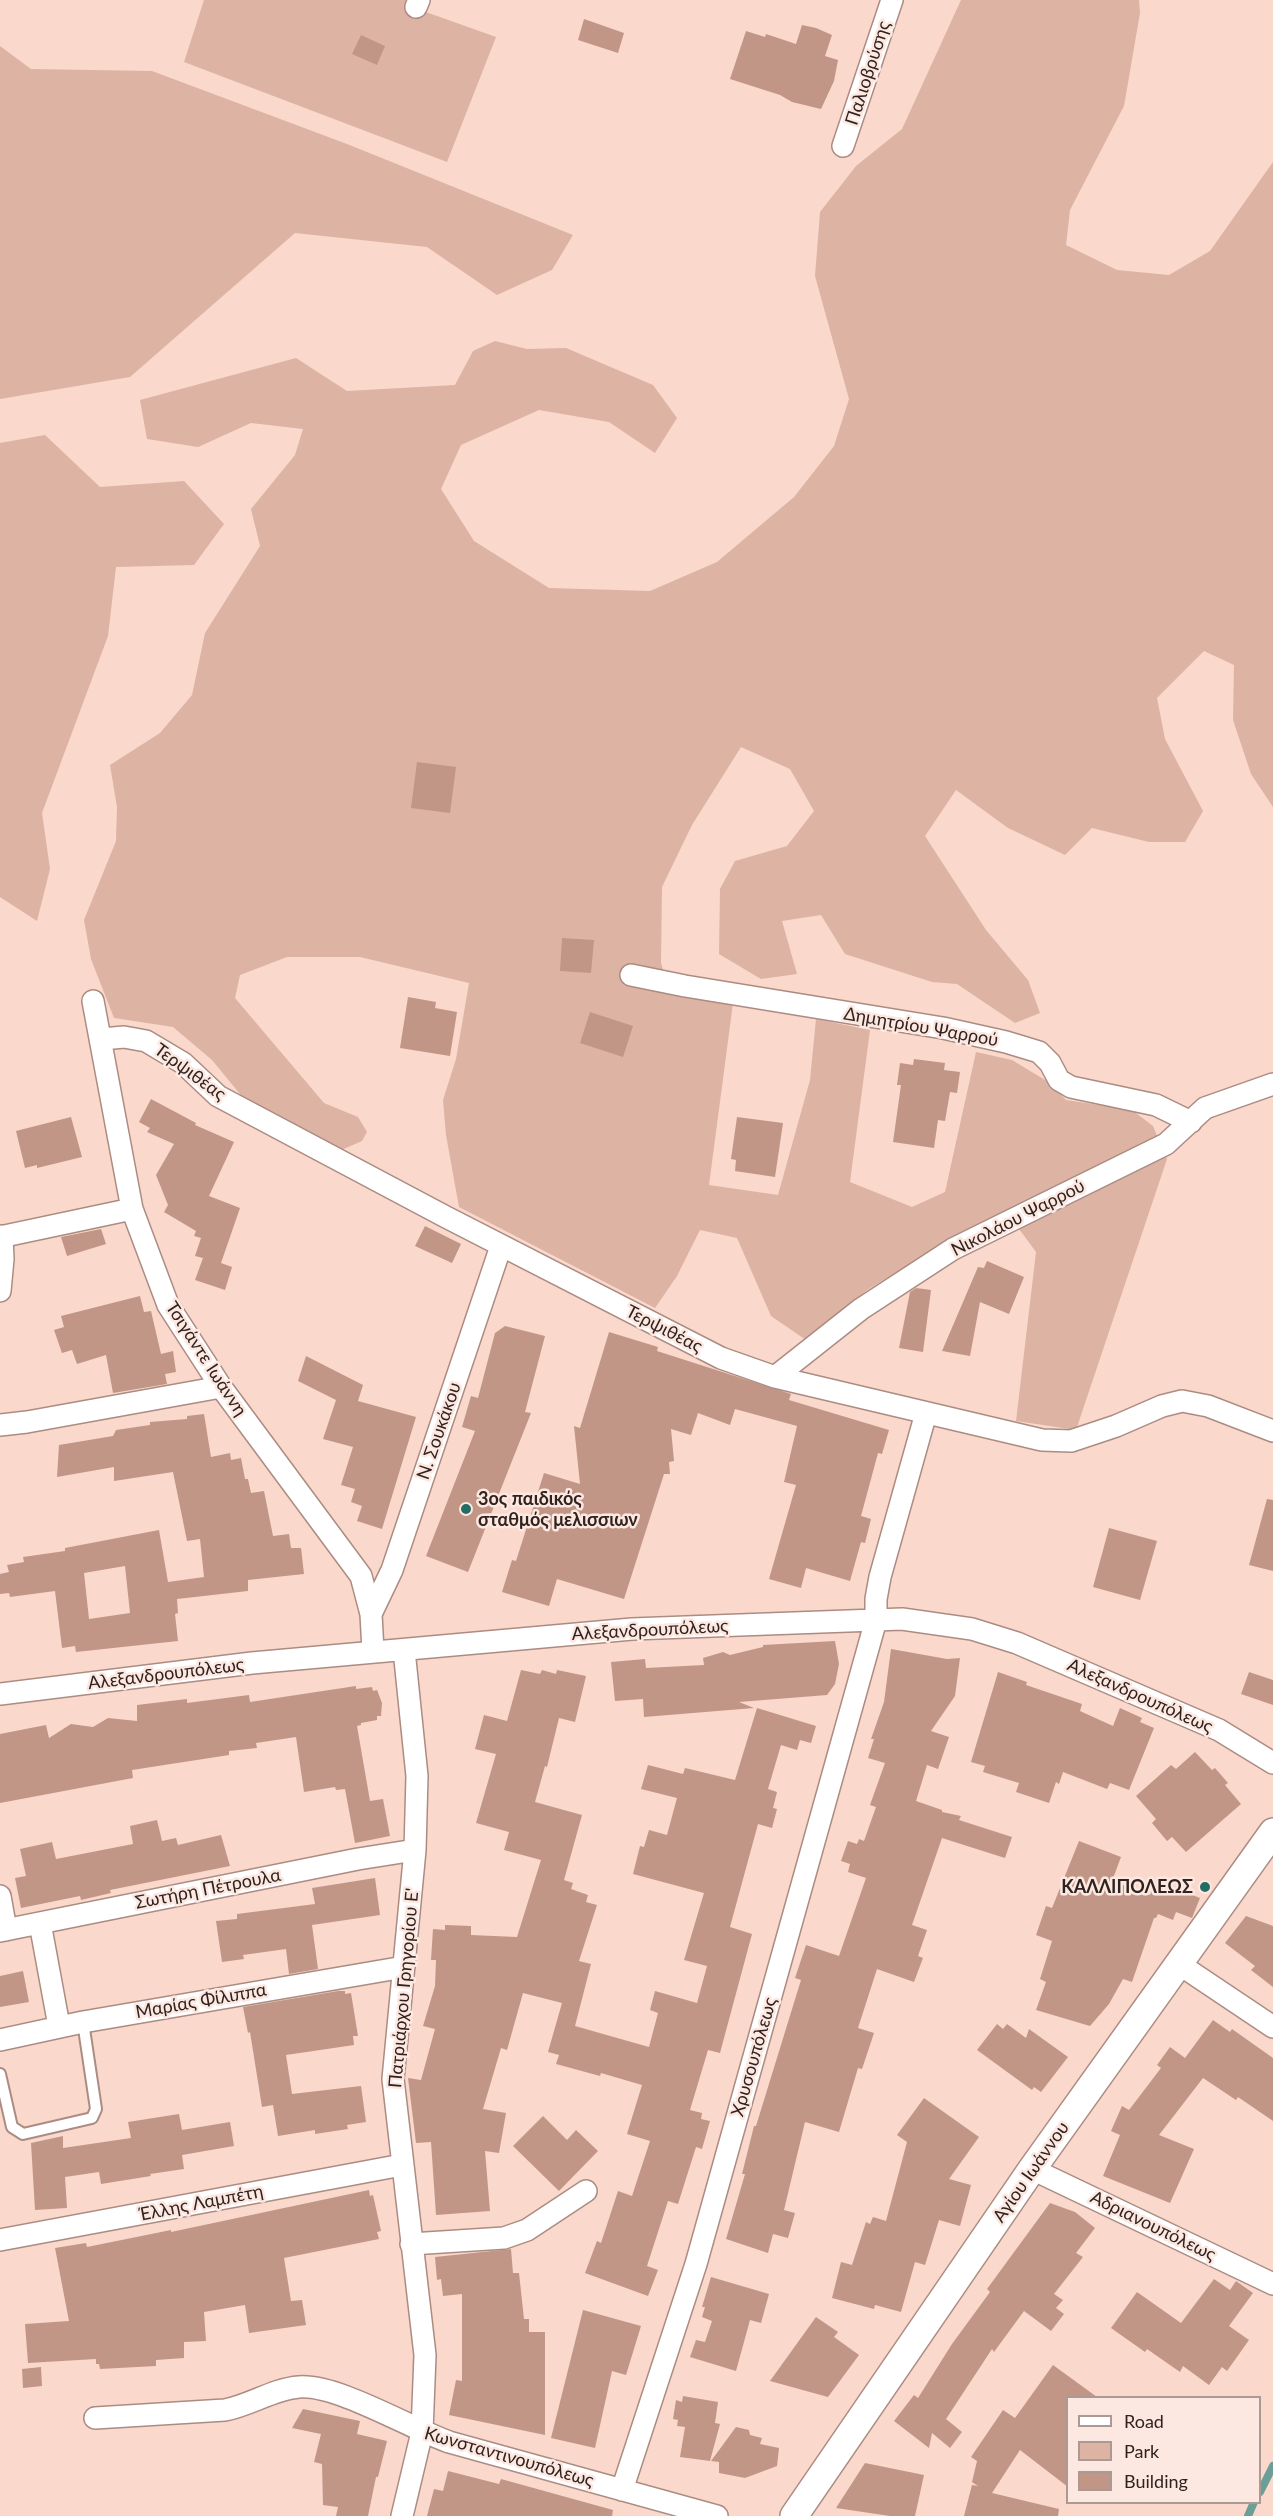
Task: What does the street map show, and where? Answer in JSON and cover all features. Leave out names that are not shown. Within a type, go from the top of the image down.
[{"type":"street","name":"Παλιοβρύσης","points":[[843,146],[892,0]]},
{"type":"street","name":"Δημητρίου Ψαρρού","points":[[631,975],[1006,1042],[1039,1052],[1050,1063],[1059,1080],[1071,1087],[1156,1105],[1191,1122]]},
{"type":"street","name":"Τσιγάντε Ιωάννη","points":[[93,1002],[102,1039],[132,1209],[168,1305],[221,1387],[361,1576],[371,1614],[373,1651]]},
{"type":"street","name":"Τερψιθέας","points":[[102,1039],[124,1037],[146,1041],[183,1063],[218,1096],[501,1246],[721,1358],[775,1377],[1041,1440],[1071,1441],[1116,1426],[1162,1406],[1182,1401],[1208,1406],[1273,1431]]},
{"type":"street","name":"Νικολάου Ψαρρού","points":[[775,1377],[861,1309],[953,1249],[1166,1144],[1205,1108],[1273,1084]]},
{"type":"street","points":[[0,1291],[3,1259],[1,1236],[132,1209]]},
{"type":"street","name":"Ν. Σουκάκου","points":[[371,1614],[392,1570],[501,1246]]},
{"type":"street","points":[[0,1425],[221,1387]]},
{"type":"street","name":"Χρυσουπόλεως","points":[[622,2490],[696,2264],[876,1620],[876,1599],[880,1577],[926,1413]]},
{"type":"street","name":"Αλεξανδρουπόλεως","points":[[0,1694],[252,1663],[632,1629],[902,1619],[938,1622],[972,1629],[1017,1643],[1220,1730],[1273,1763]]},
{"type":"street","name":"Πατριάρχου Γρηγορίου Ε'","points":[[402,2516],[422,2433],[424,2355],[393,2079],[416,1850],[417,1776],[404,1650]]},
{"type":"street","name":"Αγίου Ιωάννου","points":[[794,2516],[1032,2169],[1273,1832]]},
{"type":"street","name":"Σωτήρη Πέτρουλα","points":[[3,1930],[358,1859],[416,1850]]},
{"type":"street","points":[[0,1896],[3,1930]]},
{"type":"street","points":[[40,1923],[59,2026]]},
{"type":"street","points":[[1179,1964],[1273,2027]]},
{"type":"street","name":"Μαρίας Φίλιππα","points":[[0,2040],[59,2026],[404,1967]]},
{"type":"street","name":"Έλλης Λαμπέτη","points":[[0,2240],[402,2165]]},
{"type":"street","name":"Αδριανουπόλεως","points":[[1032,2169],[1273,2284]]},
{"type":"street","points":[[411,2244],[504,2238],[527,2230],[586,2191]]},
{"type":"street","name":"Κωνσταντινουπόλεως","points":[[95,2418],[225,2410],[239,2407],[282,2390],[316,2387],[335,2393],[422,2433],[449,2442],[717,2516]]},
{"type":"lane","points":[[0,2074],[12,2127],[16,2132],[23,2134],[92,2118],[96,2109],[83,2022]]},
{"type":"green space","points":[[204,0],[410,0],[409,6],[496,37],[447,162],[184,62]]},
{"type":"green space","points":[[961,0],[1139,0],[1140,13],[1124,106],[1070,210],[1066,245],[1117,270],[1169,275],[1210,251],[1273,162],[1273,807],[1251,774],[1233,720],[1234,665],[1204,651],[1157,698],[1165,739],[1203,811],[1185,842],[1149,842],[1092,828],[1065,855],[1008,828],[956,790],[925,836],[986,930],[1028,980],[1040,1013],[1015,1023],[957,984],[932,982],[845,954],[821,915],[782,921],[797,974],[761,979],[719,954],[720,889],[735,861],[787,846],[814,811],[790,769],[741,747],[692,825],[662,887],[661,963],[671,995],[733,1003],[709,1185],[778,1195],[810,1080],[816,1019],[870,1030],[850,1182],[912,1207],[945,1192],[976,1052],[1012,1060],[1050,1083],[1066,1100],[1132,1110],[1153,1126],[1167,1159],[1076,1430],[1016,1421],[1036,1252],[1008,1214],[956,1236],[867,1290],[806,1340],[771,1316],[737,1238],[700,1230],[677,1276],[655,1308],[459,1207],[446,1135],[443,1100],[456,1059],[469,983],[360,957],[287,957],[240,975],[235,998],[324,1103],[358,1117],[367,1132],[362,1141],[339,1151],[245,1100],[212,1060],[173,1027],[114,1018],[91,959],[84,920],[116,841],[117,807],[110,765],[160,733],[192,695],[205,633],[260,546],[251,509],[295,455],[303,429],[251,423],[198,447],[147,439],[140,400],[296,358],[347,391],[455,385],[473,351],[495,341],[527,349],[566,348],[653,385],[677,418],[655,453],[609,422],[539,410],[461,445],[441,489],[474,541],[549,588],[650,591],[717,562],[794,497],[834,446],[849,399],[815,276],[820,212],[856,166],[902,129]]},
{"type":"green space","points":[[0,46],[31,69],[152,71],[347,144],[573,235],[552,270],[497,295],[427,247],[295,233],[130,377],[0,399]]},
{"type":"green space","points":[[45,435],[100,487],[184,481],[224,524],[194,565],[116,567],[108,636],[42,813],[50,869],[37,921],[0,897],[0,443]]},
{"type":"building","points":[[584,19],[624,33],[618,53],[578,40]]},
{"type":"building","points":[[802,25],[832,35],[825,56],[838,60],[834,81],[821,109],[792,102],[780,95],[730,79],[746,31],[765,37],[766,34],[796,44]]},
{"type":"building","points":[[361,35],[385,46],[377,65],[352,54]]},
{"type":"building","points":[[417,762],[456,767],[450,813],[411,808]]},
{"type":"building","points":[[562,938],[594,940],[591,973],[560,971]]},
{"type":"building","points":[[408,997],[436,1002],[435,1008],[457,1012],[450,1056],[400,1048]]},
{"type":"building","points":[[590,1012],[633,1026],[623,1057],[580,1043]]},
{"type":"building","points":[[914,1059],[945,1063],[944,1070],[960,1072],[957,1093],[950,1092],[945,1121],[938,1120],[934,1148],[893,1142],[901,1085],[897,1085],[900,1063],[913,1065]]},
{"type":"building","points":[[151,1099],[196,1123],[195,1125],[234,1142],[209,1196],[240,1208],[221,1263],[232,1267],[225,1290],[195,1280],[203,1258],[195,1256],[201,1238],[194,1236],[196,1231],[164,1212],[168,1205],[156,1175],[174,1144],[147,1132],[150,1128],[139,1122]]},
{"type":"building","points":[[71,1117],[82,1157],[37,1168],[37,1165],[25,1168],[16,1131]]},
{"type":"building","points":[[737,1117],[783,1123],[775,1177],[735,1171],[736,1160],[731,1159]]},
{"type":"building","points":[[425,1226],[461,1244],[452,1263],[415,1246]]},
{"type":"building","points":[[101,1229],[106,1244],[67,1256],[61,1237]]},
{"type":"building","points":[[987,1261],[1024,1277],[1009,1314],[980,1302],[970,1356],[942,1351],[978,1267],[984,1268]]},
{"type":"building","points":[[916,1288],[931,1290],[923,1352],[899,1348],[910,1292]]},
{"type":"building","points":[[140,1296],[144,1312],[151,1311],[161,1354],[173,1351],[176,1372],[165,1374],[167,1384],[113,1393],[106,1355],[77,1364],[72,1350],[62,1353],[54,1330],[64,1327],[61,1316]]},
{"type":"building","points":[[505,1326],[545,1336],[525,1412],[531,1413],[468,1572],[426,1556],[475,1431],[462,1427],[471,1396],[478,1398],[495,1333]]},
{"type":"building","points":[[609,1332],[658,1347],[657,1351],[791,1394],[789,1400],[889,1430],[882,1454],[878,1453],[861,1516],[871,1519],[865,1543],[861,1542],[850,1581],[806,1568],[801,1588],[769,1579],[796,1485],[784,1482],[797,1426],[735,1409],[730,1425],[698,1413],[691,1435],[671,1429],[674,1461],[669,1462],[670,1474],[664,1474],[624,1599],[557,1579],[549,1606],[502,1592],[512,1560],[516,1561],[544,1473],[580,1484],[574,1426],[580,1428]]},
{"type":"building","points":[[306,1356],[363,1385],[358,1401],[416,1417],[382,1529],[357,1521],[362,1506],[351,1502],[355,1489],[341,1485],[353,1447],[323,1439],[336,1400],[298,1381]]},
{"type":"building","points":[[204,1414],[211,1457],[230,1453],[231,1460],[241,1458],[245,1479],[248,1479],[251,1493],[264,1491],[273,1536],[289,1534],[291,1548],[301,1548],[304,1574],[248,1580],[248,1591],[177,1599],[178,1613],[175,1614],[178,1641],[76,1652],[75,1646],[62,1648],[55,1591],[10,1597],[9,1593],[0,1594],[0,1574],[9,1572],[7,1565],[24,1562],[23,1557],[65,1551],[65,1548],[159,1530],[168,1582],[204,1577],[200,1539],[187,1541],[173,1472],[114,1481],[114,1467],[57,1477],[59,1445],[113,1436],[116,1430],[150,1425],[150,1422],[187,1419],[187,1416]],"holes":[[[125,1566],[130,1613],[89,1619],[84,1573]]]},
{"type":"building","points":[[1267,1499],[1273,1500],[1273,1571],[1249,1565]]},
{"type":"building","points":[[1109,1528],[1157,1541],[1140,1600],[1093,1587]]},
{"type":"building","points":[[835,1641],[839,1664],[835,1684],[827,1695],[739,1702],[754,1708],[644,1717],[643,1699],[615,1701],[611,1662],[645,1659],[646,1668],[704,1665],[703,1658],[723,1652],[730,1655],[763,1647],[763,1645]]},
{"type":"building","points":[[891,1649],[947,1659],[960,1658],[955,1696],[931,1731],[949,1737],[938,1769],[927,1765],[916,1801],[942,1810],[942,1812],[961,1816],[959,1820],[1012,1837],[1005,1858],[942,1838],[912,1925],[927,1930],[918,1956],[923,1958],[914,1982],[877,1969],[858,2028],[874,2033],[862,2069],[858,2068],[839,2132],[805,2122],[784,2210],[795,2213],[788,2238],[773,2234],[768,2253],[726,2239],[745,2174],[742,2174],[754,2126],[756,2126],[801,1980],[795,1978],[806,1945],[839,1956],[866,1878],[848,1872],[850,1864],[841,1861],[848,1841],[857,1844],[859,1839],[864,1841],[876,1807],[870,1805],[885,1763],[868,1758],[874,1739],[871,1739],[884,1702]]},
{"type":"building","points":[[521,1670],[540,1674],[542,1670],[556,1674],[557,1670],[586,1676],[575,1722],[559,1718],[547,1767],[545,1766],[535,1802],[582,1815],[564,1880],[573,1883],[571,1889],[588,1895],[586,1902],[597,1905],[579,1961],[591,1964],[575,2026],[649,2047],[658,2013],[650,2010],[655,1991],[697,2003],[707,1966],[684,1960],[704,1893],[633,1874],[640,1846],[644,1847],[649,1830],[667,1835],[677,1798],[641,1789],[648,1765],[683,1774],[685,1768],[735,1780],[757,1708],[816,1726],[811,1743],[800,1740],[797,1750],[781,1745],[768,1789],[777,1792],[773,1808],[777,1809],[772,1828],[758,1824],[730,1927],[752,1934],[720,2053],[708,2050],[690,2110],[702,2113],[701,2119],[710,2121],[702,2149],[696,2147],[678,2204],[668,2201],[647,2266],[658,2270],[648,2296],[585,2273],[597,2241],[601,2243],[618,2191],[632,2196],[650,2141],[627,2134],[642,2085],[601,2073],[600,2076],[556,2064],[559,2055],[548,2052],[562,2003],[523,1993],[507,2050],[501,2048],[483,2109],[506,2113],[499,2153],[485,2151],[490,2211],[436,2215],[431,2142],[416,2143],[408,2078],[421,2080],[435,2029],[423,2026],[435,1986],[436,1960],[431,1960],[433,1929],[445,1930],[445,1925],[471,1926],[471,1935],[517,1937],[541,1860],[504,1850],[509,1832],[476,1823],[496,1754],[475,1749],[484,1715],[507,1721]]},
{"type":"building","points":[[998,1672],[1027,1682],[1026,1685],[1082,1704],[1080,1711],[1113,1726],[1120,1708],[1142,1718],[1140,1722],[1154,1728],[1129,1790],[1110,1783],[1107,1789],[1063,1772],[1059,1784],[1056,1782],[1049,1803],[1016,1792],[1019,1783],[983,1772],[985,1766],[971,1762]]},
{"type":"building","points":[[1249,1672],[1273,1680],[1273,1705],[1241,1694]]},
{"type":"building","points":[[356,1686],[356,1689],[372,1687],[373,1691],[377,1690],[382,1703],[381,1716],[377,1716],[377,1720],[357,1726],[370,1801],[383,1799],[390,1836],[355,1843],[345,1789],[336,1790],[335,1787],[304,1792],[296,1737],[256,1743],[257,1748],[229,1751],[229,1755],[132,1770],[133,1778],[0,1803],[0,1734],[46,1725],[49,1738],[71,1724],[93,1727],[108,1718],[137,1721],[137,1705],[187,1699],[187,1703],[249,1695],[250,1702]]},
{"type":"building","points":[[1195,1752],[1212,1770],[1215,1768],[1228,1783],[1225,1785],[1241,1804],[1186,1852],[1172,1837],[1167,1841],[1152,1823],[1156,1819],[1136,1796],[1171,1765],[1176,1769]]},
{"type":"building","points":[[157,1820],[162,1841],[176,1838],[178,1845],[221,1835],[230,1866],[110,1890],[111,1893],[81,1900],[80,1896],[21,1908],[15,1878],[26,1876],[20,1849],[52,1842],[56,1859],[133,1844],[130,1826]]},
{"type":"building","points":[[1079,1841],[1121,1857],[1112,1881],[1150,1895],[1156,1881],[1200,1898],[1192,1918],[1176,1912],[1173,1920],[1158,1914],[1154,1918],[1132,1982],[1123,1979],[1109,2004],[1090,2026],[1036,2010],[1046,1982],[1040,1979],[1052,1941],[1036,1935],[1046,1906],[1052,1908]]},
{"type":"building","points":[[375,1878],[380,1915],[312,1925],[318,1969],[289,1974],[286,1949],[243,1955],[244,1959],[222,1962],[216,1921],[237,1919],[237,1914],[315,1904],[312,1888]]},
{"type":"building","points":[[1246,1916],[1273,1926],[1273,1987],[1251,1970],[1255,1966],[1225,1943]]},
{"type":"building","points":[[23,1971],[29,2002],[0,2007],[0,1976]]},
{"type":"building","points":[[345,1991],[345,1994],[351,1993],[358,2036],[353,2036],[354,2045],[286,2055],[292,2094],[361,2086],[366,2122],[347,2125],[348,2129],[315,2134],[315,2130],[278,2136],[273,2105],[262,2107],[250,2032],[248,2033],[243,2007]]},
{"type":"building","points":[[1213,2020],[1230,2032],[1232,2029],[1273,2058],[1273,2121],[1238,2097],[1236,2100],[1203,2078],[1159,2135],[1194,2149],[1170,2203],[1103,2176],[1120,2135],[1111,2131],[1122,2106],[1129,2110],[1161,2068],[1157,2065],[1170,2047],[1185,2058]]},
{"type":"building","points":[[997,2024],[1003,2029],[1007,2024],[1026,2038],[1029,2029],[1068,2057],[1041,2092],[1034,2087],[1032,2090],[977,2050]]},
{"type":"building","points":[[924,2098],[979,2137],[949,2179],[971,2185],[960,2226],[939,2220],[925,2265],[915,2262],[901,2312],[875,2305],[874,2309],[832,2298],[841,2262],[852,2265],[866,2222],[870,2224],[873,2217],[886,2221],[907,2142],[897,2135]]},
{"type":"building","points":[[179,2114],[182,2130],[230,2122],[234,2146],[182,2155],[184,2169],[150,2174],[151,2176],[101,2184],[99,2172],[65,2177],[67,2208],[35,2210],[31,2143],[63,2136],[63,2148],[131,2138],[128,2122]]},
{"type":"building","points":[[543,2116],[567,2140],[576,2130],[598,2151],[559,2191],[513,2146]]},
{"type":"building","points":[[369,2190],[370,2196],[373,2195],[381,2231],[377,2232],[379,2239],[284,2258],[291,2301],[302,2300],[306,2325],[249,2333],[245,2305],[204,2312],[206,2341],[184,2342],[184,2358],[156,2360],[156,2366],[100,2369],[99,2364],[96,2364],[96,2359],[28,2363],[25,2324],[69,2321],[55,2248],[86,2243],[87,2247],[171,2230],[171,2232]]},
{"type":"building","points":[[1050,2203],[1075,2212],[1095,2228],[1076,2253],[1083,2257],[1054,2294],[1063,2300],[1056,2308],[1064,2314],[1051,2331],[1024,2311],[994,2352],[992,2349],[946,2419],[962,2432],[950,2448],[932,2433],[929,2448],[894,2421],[914,2395],[918,2398],[952,2344],[990,2292],[987,2289]]},
{"type":"building","points":[[511,2249],[513,2273],[519,2273],[524,2319],[529,2319],[529,2332],[545,2332],[545,2435],[449,2415],[456,2380],[462,2381],[462,2294],[443,2296],[441,2279],[437,2280],[435,2257]]},
{"type":"building","points":[[711,2277],[769,2294],[761,2323],[750,2320],[736,2371],[690,2357],[696,2340],[705,2342],[712,2321],[702,2317],[705,2307],[702,2307]]},
{"type":"building","points":[[1214,2279],[1230,2290],[1236,2281],[1253,2293],[1229,2326],[1249,2340],[1227,2371],[1222,2367],[1209,2385],[1183,2366],[1180,2372],[1147,2349],[1145,2352],[1111,2328],[1137,2292],[1181,2323]]},
{"type":"building","points":[[583,2310],[641,2326],[626,2375],[612,2371],[595,2448],[551,2438]]},
{"type":"building","points":[[816,2317],[838,2332],[834,2337],[859,2355],[828,2397],[770,2381]]},
{"type":"building","points":[[1053,2365],[1096,2396],[1066,2396],[1066,2485],[1020,2450],[992,2493],[1059,2509],[1058,2516],[964,2516],[972,2485],[978,2486],[972,2482],[977,2461],[971,2457],[1003,2410],[1015,2418]]},
{"type":"building","points":[[41,2367],[42,2386],[23,2388],[22,2369]]},
{"type":"building","points":[[683,2396],[718,2402],[715,2423],[720,2424],[710,2461],[680,2457],[685,2427],[677,2426],[678,2420],[673,2419],[676,2400],[682,2402]]},
{"type":"building","points":[[303,2409],[360,2421],[357,2434],[387,2441],[378,2477],[376,2477],[368,2516],[336,2516],[338,2507],[323,2505],[322,2464],[314,2462],[321,2434],[292,2428]]},
{"type":"building","points":[[736,2427],[749,2430],[750,2435],[762,2438],[760,2444],[779,2448],[777,2466],[745,2478],[719,2473],[719,2462],[711,2461]]},
{"type":"building","points":[[865,2463],[924,2475],[915,2516],[890,2516],[836,2508]]},
{"type":"building","points":[[448,2471],[499,2484],[501,2479],[613,2510],[612,2516],[427,2516],[434,2489],[443,2491]]},
{"type":"waterway","points":[[1261,2490],[1273,2466]]},
{"type":"waterway","points":[[1248,2516],[1253,2504]]},
{"type":"place","name":"3ος παιδικός σταθμός μελισσιων","points":[[466,1509]]},
{"type":"place","name":"ΚΑΛΛΙΠΟΛΕΩΣ","points":[[1205,1887]]}]
